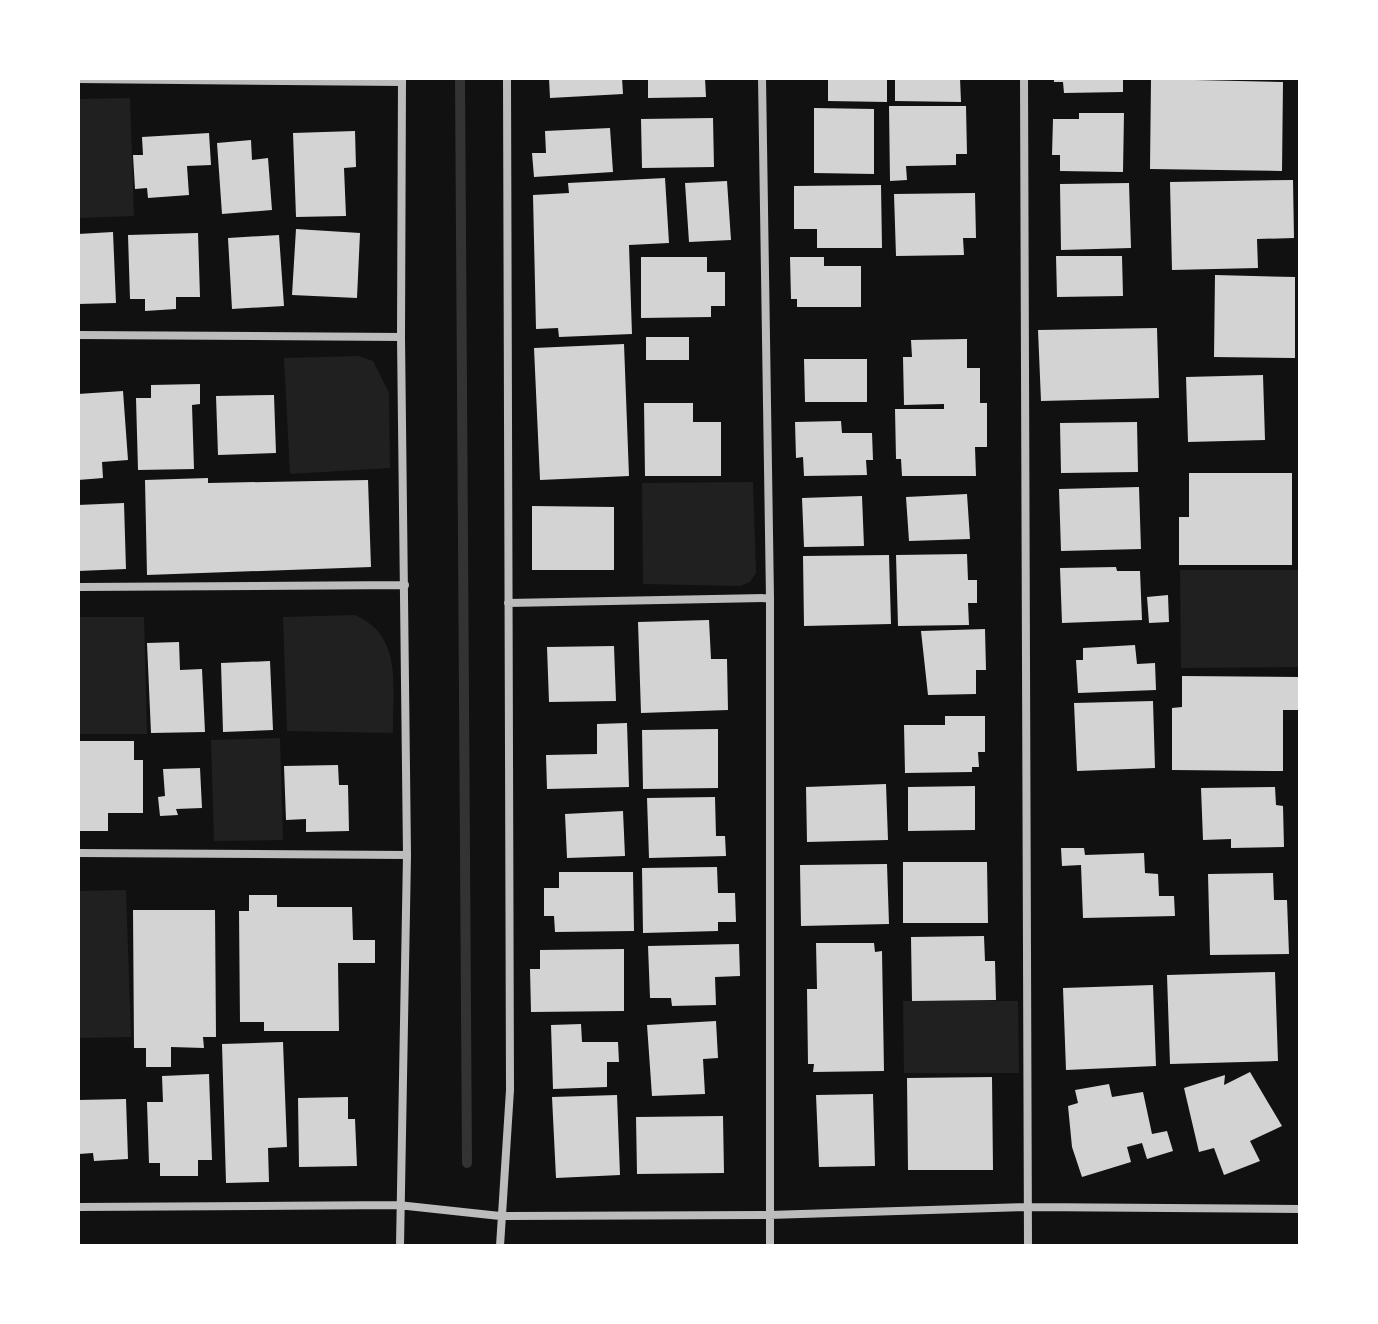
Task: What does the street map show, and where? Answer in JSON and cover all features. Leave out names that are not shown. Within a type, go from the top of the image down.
[{"type":"street","points":[[500,1246],[510,1090],[507,78]]},
{"type":"street","points":[[762,78],[770,598],[770,1246]]},
{"type":"street","points":[[1024,78],[1028,1246]]},
{"type":"street","points":[[78,79],[402,80],[401,337],[407,855],[398,1205],[400,1246]]},
{"type":"street","points":[[78,335],[401,337]]},
{"type":"street","points":[[78,587],[405,585]]},
{"type":"street","points":[[508,603],[770,598]]},
{"type":"street","points":[[78,853],[407,855]]},
{"type":"street","points":[[78,1207],[398,1205],[500,1216],[769,1215],[1028,1207],[1300,1209]]},
{"type":"shaded area","points":[[130,98],[134,216],[78,218],[78,99]]},
{"type":"shaded area","points":[[359,356],[373,361],[389,393],[390,468],[290,474],[284,358]]},
{"type":"shaded area","points":[[753,482],[756,573],[750,582],[740,586],[643,584],[642,483]]},
{"type":"shaded area","points":[[1180,570],[1300,570],[1300,667],[1181,668]]},
{"type":"shaded area","points":[[355,615],[371,624],[388,650],[393,681],[393,733],[287,731],[283,617]]},
{"type":"shaded area","points":[[78,617],[144,617],[147,734],[78,734]]},
{"type":"shaded area","points":[[280,738],[283,840],[214,841],[211,740]]},
{"type":"shaded area","points":[[126,890],[131,1037],[78,1038],[78,891]]},
{"type":"shaded area","points":[[903,1001],[1018,1001],[1019,1073],[904,1073]]},
{"type":"building","points":[[549,78],[622,78],[623,94],[550,98]]},
{"type":"building","points":[[648,78],[705,78],[706,97],[648,98]]},
{"type":"building","points":[[828,78],[887,78],[887,102],[828,101]]},
{"type":"building","points":[[895,78],[960,78],[961,102],[895,101]]},
{"type":"building","points":[[1054,78],[1123,78],[1123,92],[1064,93],[1063,82],[1054,82]]},
{"type":"building","points":[[1151,79],[1283,82],[1282,171],[1150,169]]},
{"type":"building","points":[[889,106],[966,106],[967,154],[956,154],[956,165],[906,166],[907,180],[890,181]]},
{"type":"building","points":[[814,108],[874,109],[874,174],[814,173]]},
{"type":"building","points":[[1079,113],[1124,113],[1123,172],[1060,171],[1060,155],[1052,155],[1053,119],[1079,119]]},
{"type":"building","points":[[713,118],[714,167],[642,168],[641,119]]},
{"type":"building","points":[[610,128],[613,172],[534,177],[532,153],[546,153],[545,131]]},
{"type":"building","points":[[355,131],[356,167],[344,168],[346,216],[296,217],[293,133]]},
{"type":"building","points":[[209,133],[211,165],[187,166],[189,195],[148,198],[147,188],[135,189],[133,155],[143,155],[142,137]]},
{"type":"building","points":[[251,140],[252,160],[268,158],[272,210],[222,214],[217,143]]},
{"type":"building","points":[[665,178],[669,243],[629,245],[632,334],[559,337],[558,328],[536,329],[533,195],[569,193],[568,183]]},
{"type":"building","points":[[1293,180],[1294,238],[1257,239],[1258,268],[1172,270],[1170,182]]},
{"type":"building","points":[[727,181],[731,240],[689,242],[685,183]]},
{"type":"building","points":[[1129,183],[1131,248],[1061,250],[1060,184]]},
{"type":"building","points":[[881,185],[882,248],[817,248],[817,229],[794,229],[794,186]]},
{"type":"building","points":[[975,193],[976,238],[963,238],[964,255],[896,256],[894,194]]},
{"type":"building","points":[[296,229],[360,233],[357,298],[292,295]]},
{"type":"building","points":[[113,232],[116,303],[78,304],[78,234]]},
{"type":"building","points":[[198,233],[200,297],[176,297],[176,309],[145,311],[145,299],[130,299],[128,235]]},
{"type":"building","points":[[279,235],[284,306],[232,309],[228,238]]},
{"type":"building","points":[[1056,256],[1122,256],[1123,296],[1057,297]]},
{"type":"building","points":[[641,257],[707,257],[707,272],[725,272],[725,306],[711,306],[711,317],[641,318]]},
{"type":"building","points":[[790,257],[824,257],[824,266],[861,266],[861,307],[797,307],[797,299],[791,299]]},
{"type":"building","points":[[1215,275],[1295,277],[1295,358],[1214,357]]},
{"type":"building","points":[[1157,328],[1159,398],[1041,401],[1038,330]]},
{"type":"building","points":[[646,337],[689,337],[689,360],[646,360]]},
{"type":"building","points":[[967,339],[967,368],[980,368],[980,403],[987,403],[987,447],[975,447],[976,476],[902,476],[901,459],[896,459],[895,409],[944,409],[944,404],[904,405],[903,357],[912,357],[911,340]]},
{"type":"building","points":[[624,344],[629,476],[540,480],[534,348]]},
{"type":"building","points":[[804,359],[867,359],[867,402],[805,402]]},
{"type":"building","points":[[1263,375],[1265,440],[1188,442],[1186,377]]},
{"type":"building","points":[[200,384],[200,404],[192,405],[194,469],[138,470],[136,398],[151,398],[151,385]]},
{"type":"building","points":[[123,391],[128,460],[102,462],[103,478],[78,480],[78,394]]},
{"type":"building","points":[[274,395],[276,453],[218,455],[216,396]]},
{"type":"building","points":[[644,403],[693,403],[693,422],[721,422],[721,476],[645,476]]},
{"type":"building","points":[[841,421],[842,433],[872,433],[873,460],[866,460],[867,475],[804,476],[803,457],[796,458],[795,422]]},
{"type":"building","points":[[1137,422],[1138,472],[1061,473],[1060,423]]},
{"type":"building","points":[[1189,473],[1292,473],[1292,565],[1179,565],[1179,517],[1189,517]]},
{"type":"building","points":[[208,478],[208,483],[368,480],[371,567],[147,575],[145,480]]},
{"type":"building","points":[[1139,487],[1141,549],[1061,551],[1059,489]]},
{"type":"building","points":[[967,494],[970,539],[909,541],[906,497]]},
{"type":"building","points":[[862,496],[864,546],[804,547],[802,498]]},
{"type":"building","points":[[124,503],[126,569],[78,571],[78,505]]},
{"type":"building","points":[[532,506],[614,507],[614,570],[532,570]]},
{"type":"building","points":[[967,554],[968,580],[977,580],[977,603],[968,603],[969,625],[898,626],[896,555]]},
{"type":"building","points":[[889,555],[891,624],[804,626],[803,556]]},
{"type":"building","points":[[1116,567],[1117,571],[1140,571],[1142,620],[1062,623],[1060,568]]},
{"type":"building","points":[[1168,595],[1169,622],[1149,623],[1147,597]]},
{"type":"building","points":[[709,620],[711,659],[727,659],[728,710],[641,713],[638,622]]},
{"type":"building","points":[[985,629],[986,670],[976,670],[976,694],[928,695],[921,631]]},
{"type":"building","points":[[179,642],[180,670],[202,669],[205,732],[151,733],[147,643]]},
{"type":"building","points":[[1135,645],[1137,664],[1155,663],[1156,690],[1078,693],[1076,660],[1083,660],[1083,648]]},
{"type":"building","points":[[614,646],[616,701],[549,702],[547,647]]},
{"type":"building","points":[[270,661],[273,730],[223,732],[221,663]]},
{"type":"building","points":[[1182,676],[1299,677],[1300,710],[1283,710],[1283,771],[1172,770],[1172,708],[1182,707]]},
{"type":"building","points":[[1153,701],[1155,768],[1077,771],[1074,703]]},
{"type":"building","points":[[945,716],[985,716],[985,752],[978,752],[979,767],[972,767],[972,772],[905,773],[904,725],[945,725]]},
{"type":"building","points":[[627,723],[629,787],[547,789],[546,755],[597,754],[597,724]]},
{"type":"building","points":[[718,729],[718,788],[643,789],[642,730]]},
{"type":"building","points":[[78,741],[134,741],[134,760],[143,760],[143,813],[108,813],[108,831],[78,831]]},
{"type":"building","points":[[338,765],[339,785],[348,785],[349,831],[306,832],[306,819],[286,820],[284,766]]},
{"type":"building","points":[[200,768],[202,808],[176,809],[178,815],[160,816],[158,797],[165,796],[163,769]]},
{"type":"building","points":[[886,784],[888,840],[807,842],[806,787]]},
{"type":"building","points":[[975,786],[975,830],[908,831],[908,787]]},
{"type":"building","points":[[1275,787],[1276,805],[1283,806],[1284,847],[1231,848],[1231,839],[1203,840],[1201,788]]},
{"type":"building","points":[[715,797],[716,836],[725,836],[726,856],[649,858],[647,798]]},
{"type":"building","points":[[623,811],[625,856],[567,858],[565,814]]},
{"type":"building","points":[[1061,848],[1084,848],[1085,855],[1144,853],[1145,873],[1158,874],[1159,896],[1174,896],[1175,916],[1083,918],[1081,865],[1062,866]]},
{"type":"building","points":[[903,862],[987,862],[988,923],[903,923]]},
{"type":"building","points":[[887,864],[889,924],[801,926],[800,865]]},
{"type":"building","points":[[717,867],[718,893],[735,893],[736,922],[718,922],[718,931],[643,933],[642,868]]},
{"type":"building","points":[[559,872],[633,872],[634,931],[555,932],[554,916],[544,916],[544,888],[559,888]]},
{"type":"building","points":[[1273,873],[1274,900],[1287,900],[1289,954],[1210,955],[1208,874]]},
{"type":"building","points":[[249,895],[277,895],[277,907],[352,907],[353,940],[375,940],[375,963],[338,963],[339,1031],[264,1031],[264,1022],[240,1022],[239,911],[249,911]]},
{"type":"building","points":[[133,910],[215,910],[216,1037],[203,1037],[204,1048],[171,1047],[171,1067],[146,1067],[146,1048],[134,1048]]},
{"type":"building","points":[[984,936],[985,961],[995,961],[996,1000],[912,1001],[911,937]]},
{"type":"building","points":[[816,943],[874,943],[875,952],[882,951],[884,1071],[813,1072],[814,1064],[808,1064],[807,989],[817,989]]},
{"type":"building","points":[[739,944],[740,976],[715,977],[716,1005],[672,1006],[671,998],[650,998],[648,946]]},
{"type":"building","points":[[624,949],[624,1011],[531,1012],[530,969],[540,969],[540,950]]},
{"type":"building","points":[[1275,972],[1278,1061],[1170,1064],[1167,975]]},
{"type":"building","points":[[1153,985],[1156,1066],[1066,1070],[1063,988]]},
{"type":"building","points":[[716,1021],[718,1058],[703,1059],[705,1094],[652,1096],[647,1025]]},
{"type":"building","points":[[581,1024],[582,1042],[618,1042],[619,1062],[607,1062],[607,1087],[553,1089],[551,1025]]},
{"type":"building","points":[[283,1042],[287,1147],[268,1148],[269,1182],[226,1183],[222,1044]]},
{"type":"building","points":[[1250,1072],[1282,1126],[1250,1141],[1260,1161],[1224,1175],[1214,1148],[1199,1152],[1184,1088],[1225,1075],[1224,1085]]},
{"type":"building","points":[[209,1074],[212,1160],[198,1160],[198,1176],[160,1176],[160,1163],[149,1163],[147,1102],[163,1102],[162,1076]]},
{"type":"building","points":[[992,1077],[993,1170],[908,1170],[907,1078]]},
{"type":"building","points":[[1109,1084],[1112,1097],[1143,1092],[1152,1134],[1167,1131],[1173,1151],[1147,1159],[1142,1143],[1127,1147],[1131,1162],[1082,1177],[1072,1147],[1068,1106],[1078,1103],[1075,1090]]},
{"type":"building","points":[[873,1094],[875,1166],[819,1167],[816,1095]]},
{"type":"building","points":[[617,1095],[620,1175],[556,1178],[552,1097]]},
{"type":"building","points":[[348,1097],[348,1119],[355,1119],[357,1166],[299,1167],[298,1098]]},
{"type":"building","points":[[126,1099],[128,1159],[94,1161],[93,1153],[79,1154],[78,1100]]},
{"type":"building","points":[[723,1116],[724,1173],[637,1174],[636,1117]]},
{"type":"waterway","points":[[460,78],[467,1163]]}]
